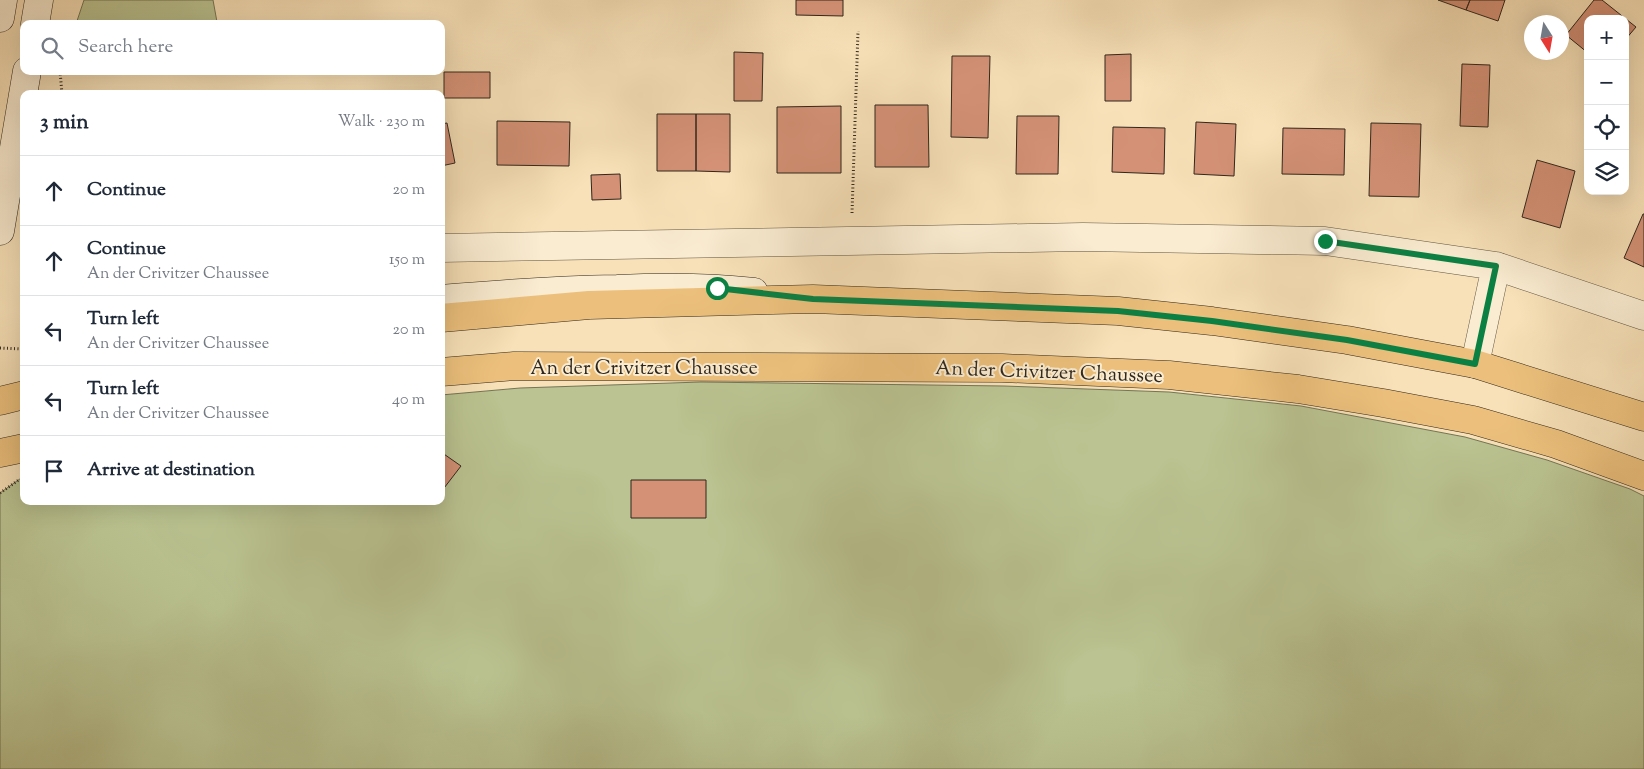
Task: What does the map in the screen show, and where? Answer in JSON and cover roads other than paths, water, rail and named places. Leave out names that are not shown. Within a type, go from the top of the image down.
[{"type":"main road","points":[[445,318],[589,305],[813,299],[1118,311],[1212,321],[1347,340],[1475,364],[1644,417]]},
{"type":"main road","name":"An der Crivitzer Chaussee","points":[[445,372],[514,366],[1002,368],[1169,375],[1298,389],[1473,420],[1556,444],[1644,476]]},
{"type":"main road","points":[[0,400],[20,396]]},
{"type":"main road","points":[[0,453],[20,449]]},
{"type":"street","points":[[0,18],[4,0]]},
{"type":"street","points":[[36,20],[39,0]]},
{"type":"street","points":[[25,90],[27,75]]},
{"type":"street","points":[[0,231],[20,131]]},
{"type":"street","points":[[445,248],[1083,237],[1325,241],[1496,266],[1644,316]]},
{"type":"street","points":[[1475,364],[1496,266]]},
{"type":"street","points":[[445,299],[548,291],[717,288],[813,299]]}]
